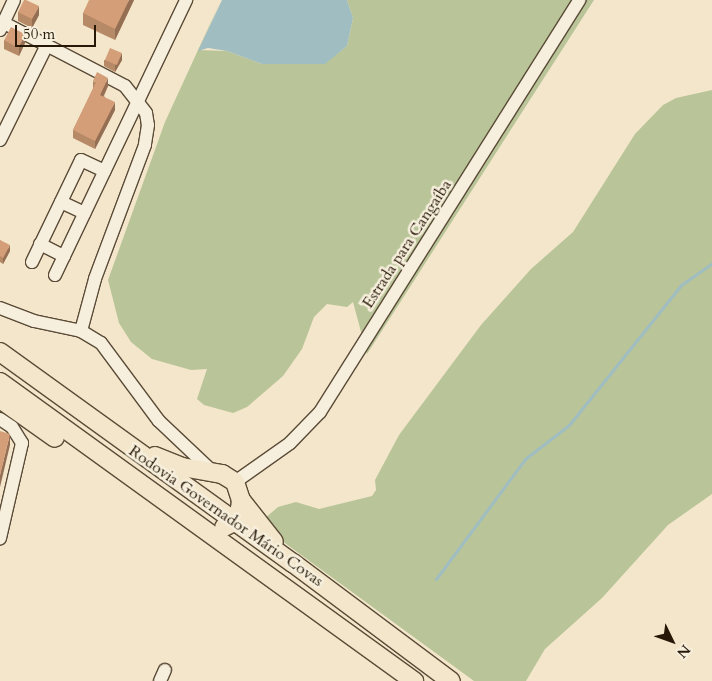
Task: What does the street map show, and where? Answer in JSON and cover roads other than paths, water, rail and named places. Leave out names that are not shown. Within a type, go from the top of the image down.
[{"type":"highway","points":[[0,348],[15,351],[165,462],[213,472],[235,482],[241,500],[293,563]]},
{"type":"highway","name":"Rodovia Governador Mário Covas","points":[[0,352],[293,563],[450,681]]},
{"type":"highway","name":"Rodovia Governador Mário Covas","points":[[0,382],[414,681]]},
{"type":"highway","points":[[0,400],[151,503],[174,509]]},
{"type":"highway","points":[[115,466],[133,469],[218,528],[234,522],[241,500]]},
{"type":"street","points":[[14,0],[2,27],[47,45],[125,86],[139,101],[148,126],[145,145],[95,278],[81,330]]},
{"type":"street","points":[[55,274],[186,0]]},
{"type":"street","name":"Estrada para Cangaíba","points":[[235,482],[290,443],[320,412],[578,0]]},
{"type":"street","points":[[0,140],[47,45]]},
{"type":"street","points":[[32,262],[81,160],[105,171]]},
{"type":"street","points":[[61,202],[85,213]]},
{"type":"street","points":[[40,244],[64,256]]},
{"type":"street","points":[[0,308],[40,323],[81,330],[101,343],[159,421],[213,472]]},
{"type":"street","points":[[0,419],[20,435],[21,452],[0,538]]},
{"type":"water","points":[[222,0],[347,0],[353,18],[347,46],[325,64],[262,64],[227,51],[208,48],[198,51]]},
{"type":"waterway","points":[[436,579],[525,459],[569,425],[681,285],[712,263]]}]
